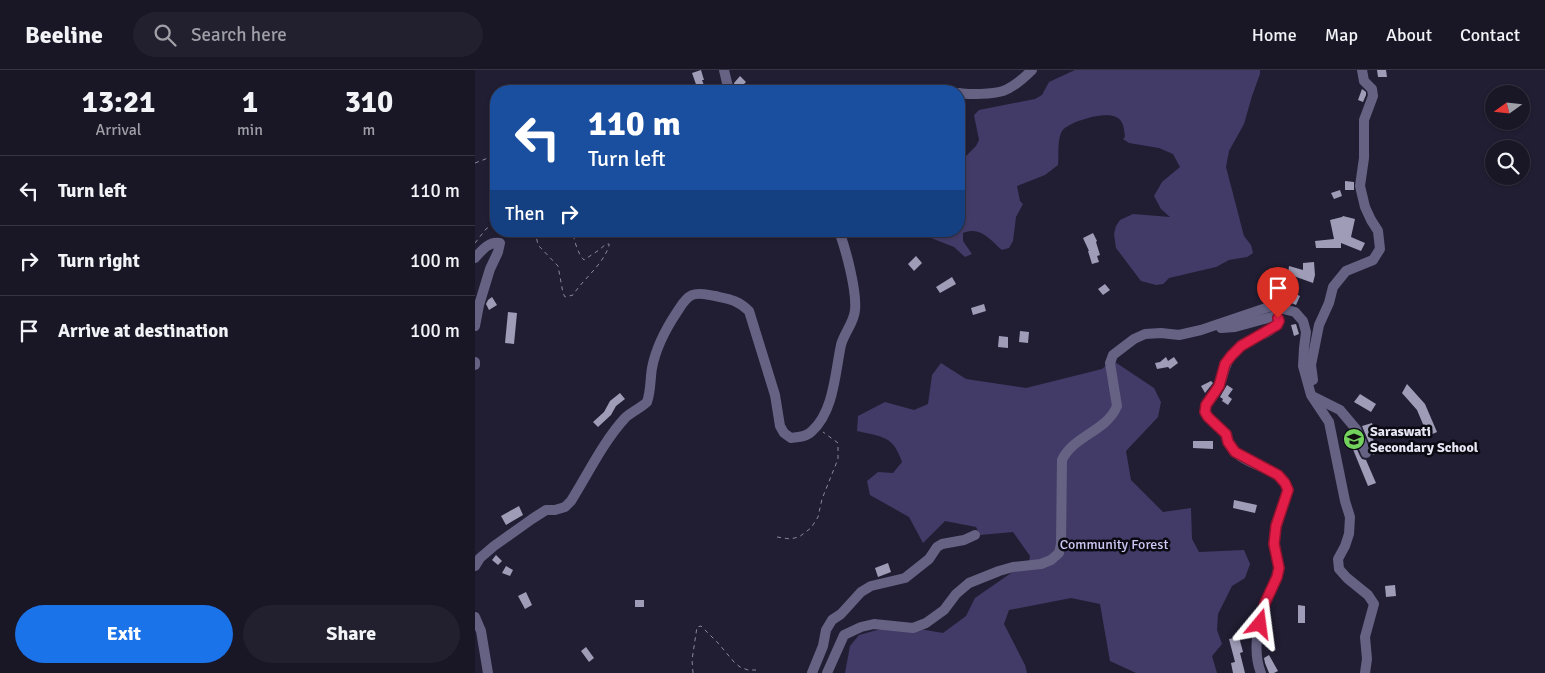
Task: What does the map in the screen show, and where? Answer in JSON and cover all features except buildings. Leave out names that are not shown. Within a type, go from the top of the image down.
[{"type":"street","points":[[724,70],[728,85]]},
{"type":"street","points":[[965,94],[1003,91],[1033,70]]},
{"type":"street","points":[[1314,397],[1311,365],[1319,325],[1329,303],[1333,287],[1346,272],[1373,260],[1380,249],[1378,231],[1365,207],[1360,186],[1364,158],[1364,120],[1373,96],[1373,89],[1364,81],[1361,70]]},
{"type":"street","points":[[475,566],[479,558],[493,546],[532,519],[546,510],[565,507],[571,501],[617,428],[626,417],[647,402],[650,392],[652,368],[665,329],[686,299],[692,294],[699,293],[733,300],[749,311],[772,386],[780,426],[791,438],[800,437],[812,432],[828,407],[841,344],[855,311],[855,290],[841,237]]},
{"type":"street","points":[[475,258],[484,248],[492,243],[500,243],[479,305],[475,326]]},
{"type":"street","points":[[827,673],[844,635],[861,627],[874,624],[913,628],[926,623],[944,610],[956,594],[969,584],[1013,567],[1041,564],[1051,560],[1059,553],[1061,544],[1062,460],[1066,451],[1114,413],[1117,406],[1110,363],[1113,355],[1134,339],[1145,334],[1179,335],[1201,330],[1272,306],[1295,312],[1303,321],[1306,332],[1303,348],[1303,366],[1314,397],[1329,422],[1350,517],[1349,534],[1338,558],[1339,569],[1368,595],[1374,604],[1365,638],[1367,659],[1365,673]]},
{"type":"street","points":[[1212,326],[1223,328],[1235,327],[1275,316],[1279,321],[1274,327],[1241,346],[1231,356],[1225,364],[1219,386],[1206,405],[1205,412],[1226,434],[1228,442],[1235,452],[1278,475],[1288,490],[1276,526],[1274,544],[1279,568],[1265,603],[1257,642],[1257,664],[1261,673]]},
{"type":"street","points":[[1314,397],[1340,410],[1356,429],[1366,454]]},
{"type":"street","points":[[812,673],[823,646],[826,630],[832,620],[841,614],[861,592],[871,586],[905,578],[929,559],[937,547],[942,544],[965,540],[975,534]]},
{"type":"street","points":[[475,617],[481,631],[488,673]]},
{"type":"path","points":[[475,163],[490,157]]},
{"type":"path","points":[[475,243],[490,226]]},
{"type":"path","points":[[536,237],[538,245],[558,266],[565,297],[573,295],[579,285],[604,259],[609,246],[609,244],[606,244],[591,257],[584,260],[581,257],[574,237]]},
{"type":"path","points":[[777,537],[790,539],[799,537],[811,528],[818,517],[822,499],[838,459],[838,443],[824,432],[812,432]]},
{"type":"path","points":[[693,673],[692,660],[697,628],[701,626],[740,667],[756,670]]},
{"type":"green space","points":[[1075,70],[1260,70],[1244,124],[1229,151],[1226,167],[1244,236],[1251,245],[1253,253],[1247,257],[1229,260],[1216,267],[1169,278],[1163,284],[1156,285],[1141,281],[1116,248],[1114,234],[1116,226],[1120,220],[1133,214],[1170,217],[1161,209],[1154,196],[1162,182],[1180,167],[1173,154],[1159,148],[1129,143],[1123,139],[1125,137],[1122,123],[1119,118],[1111,115],[1088,118],[1066,127],[1059,138],[1058,165],[1045,175],[1017,186],[1020,201],[1023,204],[1016,217],[1013,241],[1009,248],[1002,250],[980,232],[965,232],[965,157],[979,140],[974,115],[979,110],[1035,99],[1042,95],[1049,82]]},
{"type":"green space","points":[[963,237],[963,241],[972,254],[965,257],[954,247],[931,238]]},
{"type":"green space","name":"Community Forest","points":[[1112,360],[1154,388],[1161,402],[1158,417],[1126,451],[1131,480],[1163,512],[1191,508],[1192,539],[1199,552],[1244,550],[1250,564],[1245,578],[1232,586],[1218,614],[1217,630],[1222,644],[1212,656],[1217,673],[1136,673],[1110,661],[1100,604],[1071,598],[1009,610],[1004,624],[1025,665],[1027,673],[845,673],[850,646],[859,635],[888,627],[902,626],[943,633],[966,616],[975,598],[1014,571],[1028,567],[1030,556],[1013,532],[980,535],[976,527],[945,521],[923,543],[909,517],[870,495],[867,481],[878,472],[893,473],[902,462],[899,453],[890,442],[880,436],[857,431],[858,416],[885,402],[914,410],[928,404],[932,375],[941,363],[966,379],[1026,388],[1102,369]]},
{"type":"place","name":"Saraswati Secondary School","points":[[1354,439]]},
{"type":"route","points":[[1260,624],[1265,603],[1279,568],[1274,544],[1276,526],[1288,490],[1278,475],[1235,452],[1228,442],[1226,434],[1215,425],[1205,412],[1206,405],[1219,386],[1225,364],[1231,356],[1241,346],[1277,325],[1278,318]]}]
